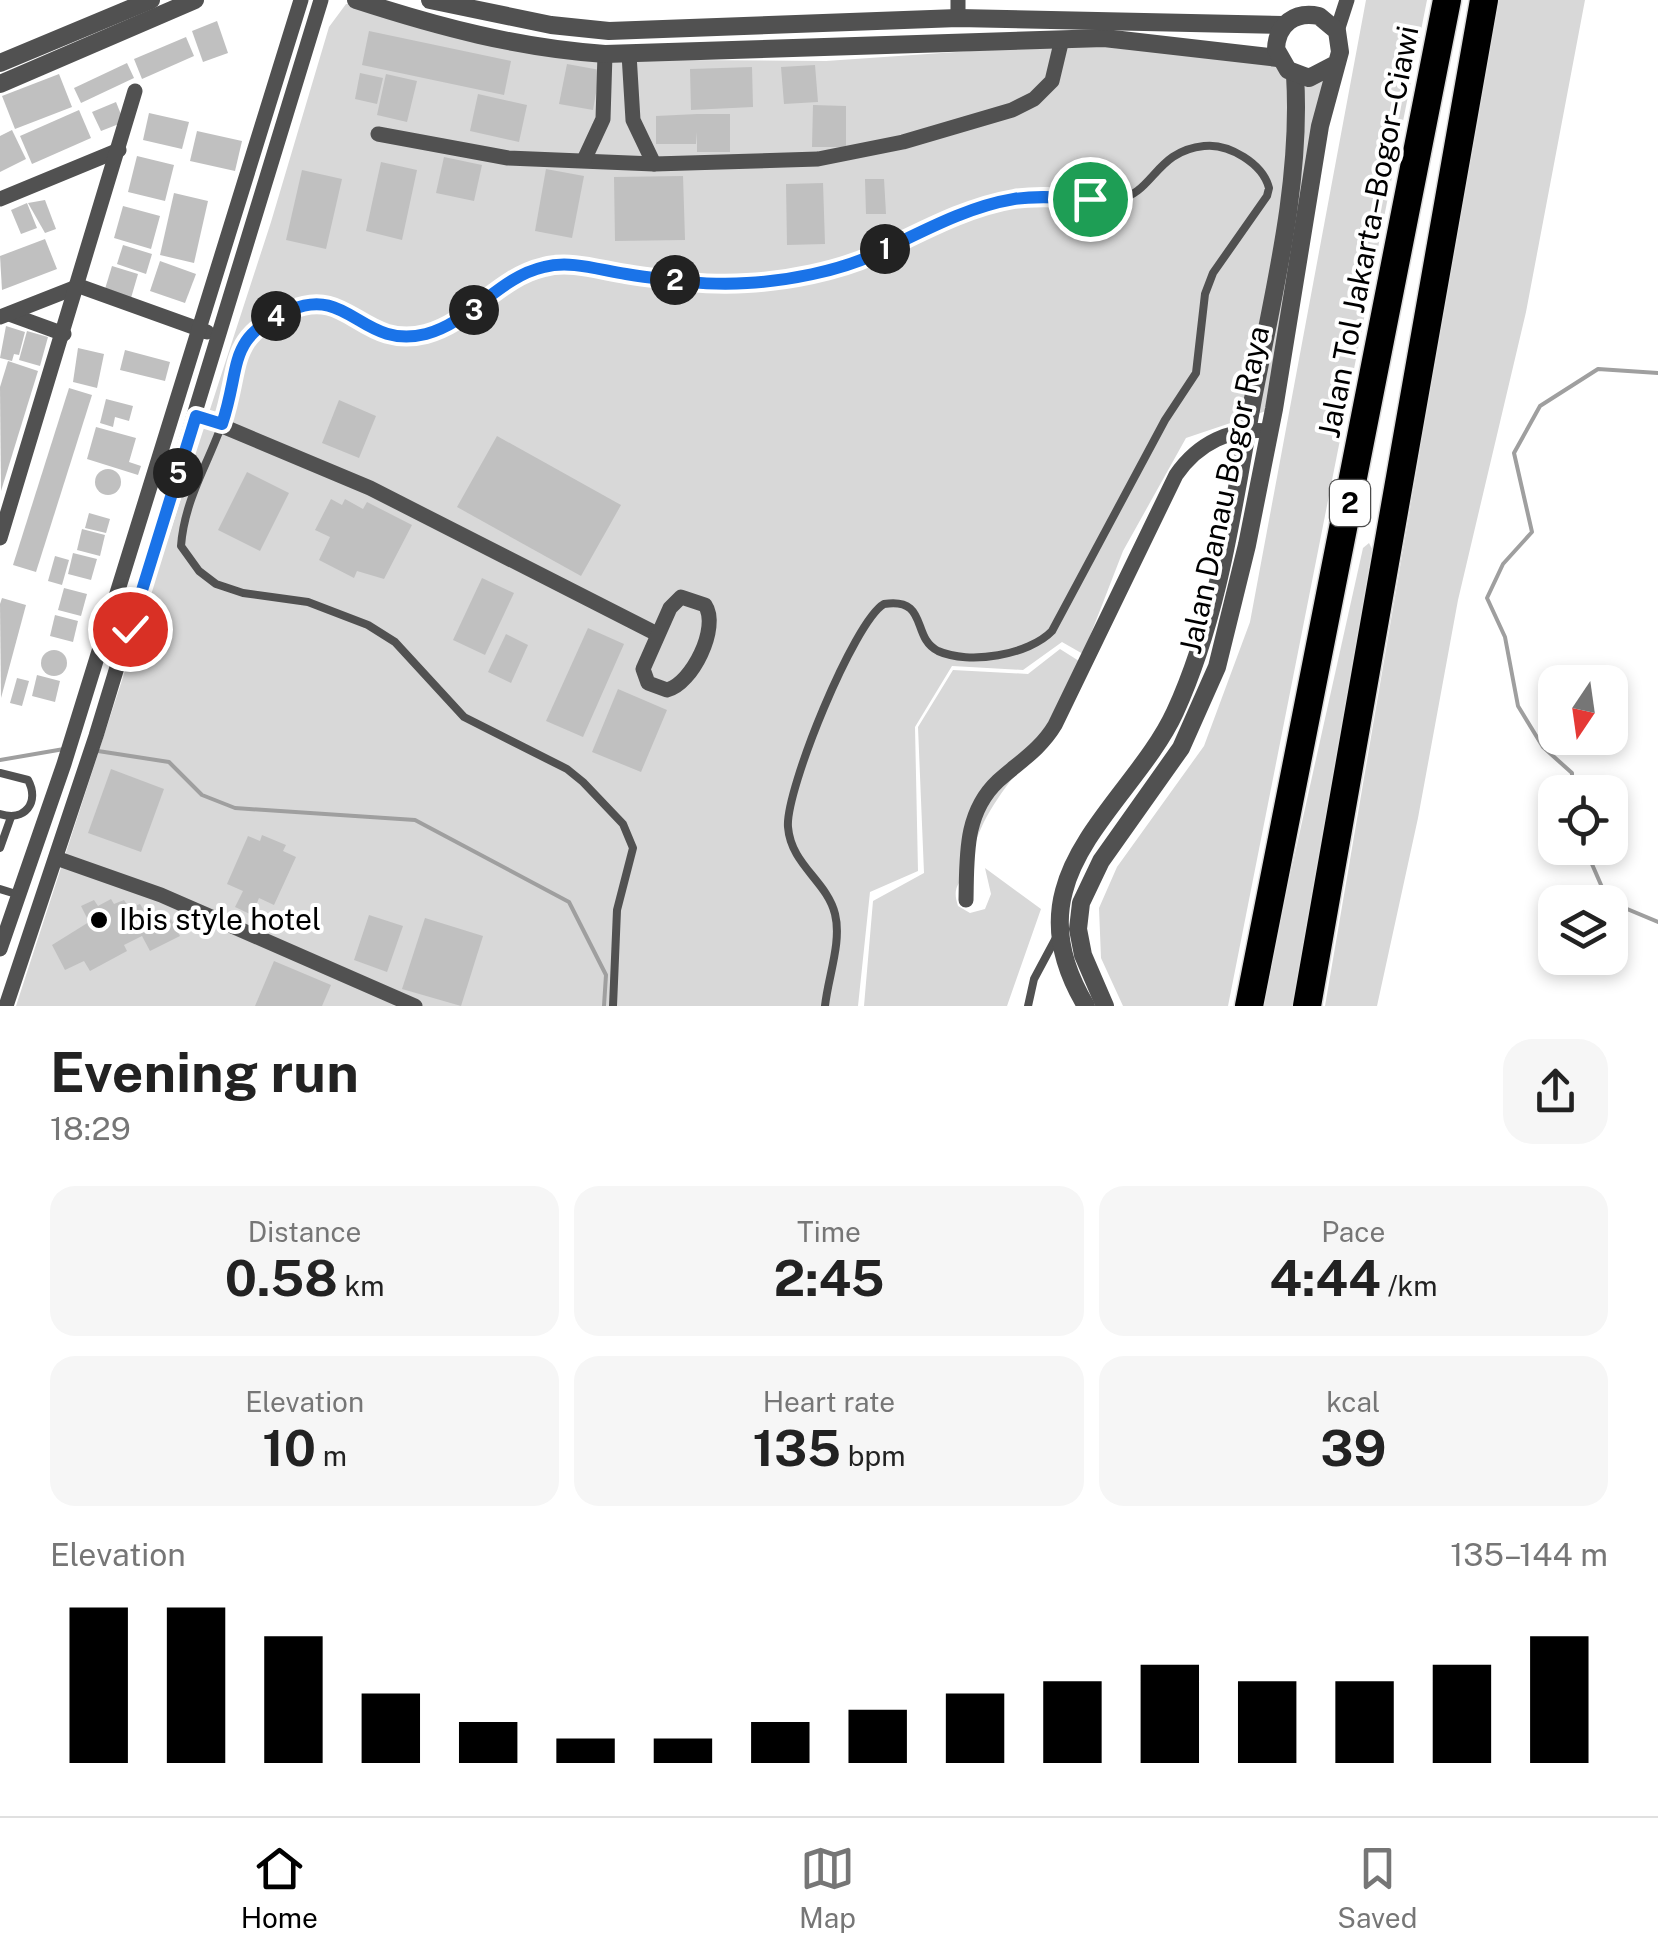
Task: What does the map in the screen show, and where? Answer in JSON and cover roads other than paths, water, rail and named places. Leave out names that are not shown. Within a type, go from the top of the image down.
[{"type":"highway","points":[[1428,106],[1434,0]]},
{"type":"highway","name":"Jalan Tol Jakarta–Bogor–Ciawi","points":[[1249,1006],[1447,0]]},
{"type":"highway","name":"2","points":[[1306,1006],[1484,0]]},
{"type":"street","points":[[0,84],[114,25],[150,0]]},
{"type":"street","points":[[0,63],[195,0]]},
{"type":"street","points":[[0,949],[5,916],[75,730],[301,0]]},
{"type":"street","points":[[6,1006],[196,416],[320,0]]},
{"type":"street","points":[[356,0],[472,36],[538,49],[605,54],[1062,39],[1140,41],[1278,58]]},
{"type":"street","points":[[430,0],[551,25],[608,31],[958,9],[1283,25]]},
{"type":"street","points":[[1337,31],[1326,19],[1312,14],[1296,16],[1283,25],[1276,40],[1278,58],[1294,75],[1316,77],[1334,66],[1340,45],[1337,31],[1347,0]]},
{"type":"street","points":[[378,134],[508,158],[654,164],[818,159],[903,142],[1012,110],[1034,99],[1052,81],[1062,39]]},
{"type":"street","points":[[584,160],[601,131],[605,54]]},
{"type":"street","points":[[629,54],[636,133],[654,164]]},
{"type":"street","name":"Jalan Danau Bogor Raya","points":[[1105,1006],[1083,955],[1078,928],[1082,903],[1102,861],[1155,791],[1204,702],[1232,614],[1334,66]]},
{"type":"street","name":"Jalan Danau Bogor Raya","points":[[1086,1006],[1066,965],[1060,932],[1064,890],[1073,867],[1152,756],[1196,661],[1248,429],[1296,141],[1294,75]]},
{"type":"street","points":[[0,538],[135,91]]},
{"type":"street","points":[[601,131],[636,133]]},
{"type":"street","points":[[0,199],[120,150]]},
{"type":"street","points":[[5,315],[79,286],[218,336]]},
{"type":"street","points":[[5,315],[64,334]]},
{"type":"street","points":[[196,416],[370,488],[657,634]]},
{"type":"street","points":[[966,900],[967,849],[979,803],[1047,738],[1112,613],[1152,519],[1186,461],[1217,439],[1248,429],[1269,431]]},
{"type":"street","points":[[680,597],[699,600],[708,609],[706,636],[686,678],[673,689],[653,686],[643,673],[657,634],[680,597]]},
{"type":"street","points":[[56,858],[160,895],[415,1006]]},
{"type":"street","points":[[5,916],[32,926]]},
{"type":"lane","points":[[613,1006],[617,910],[632,857],[632,839],[623,824],[567,768],[464,717],[395,642],[368,625],[291,598],[243,593],[199,572],[182,546],[188,500],[222,424],[240,344],[254,329],[297,307],[344,309],[386,337],[404,338],[454,323],[519,276],[544,266],[565,264],[711,283],[763,281],[853,263],[923,230],[1013,200],[1126,197],[1169,156],[1222,146],[1262,172],[1270,188],[1262,206],[1213,273],[1205,294],[1196,373],[1165,420],[1052,631],[1022,652],[973,654],[944,652],[929,642],[907,606],[889,602],[878,606],[865,624],[795,779],[788,826],[792,847],[828,898],[836,918],[825,1006]]},
{"type":"lane","points":[[0,773],[28,780],[35,793],[33,804],[11,817],[0,848]]},
{"type":"lane","points":[[0,814],[11,817]]},
{"type":"lane","points":[[0,888],[16,894]]},
{"type":"lane","points":[[1028,1006],[1034,979],[1060,932]]},
{"type":"waterway","points":[[1572,775],[1543,747],[1518,706],[1505,637],[1487,598],[1503,564],[1532,532],[1514,453],[1540,406],[1598,369],[1658,373]]},
{"type":"waterway","points":[[0,760],[64,749]]},
{"type":"waterway","points":[[98,751],[169,762],[202,795],[235,808],[415,820],[569,902],[606,975],[604,1006]]},
{"type":"waterway","points":[[1592,865],[1608,901],[1658,922]]},
{"type":"place","name":"Ibis style hotel","points":[[99,920]]}]
